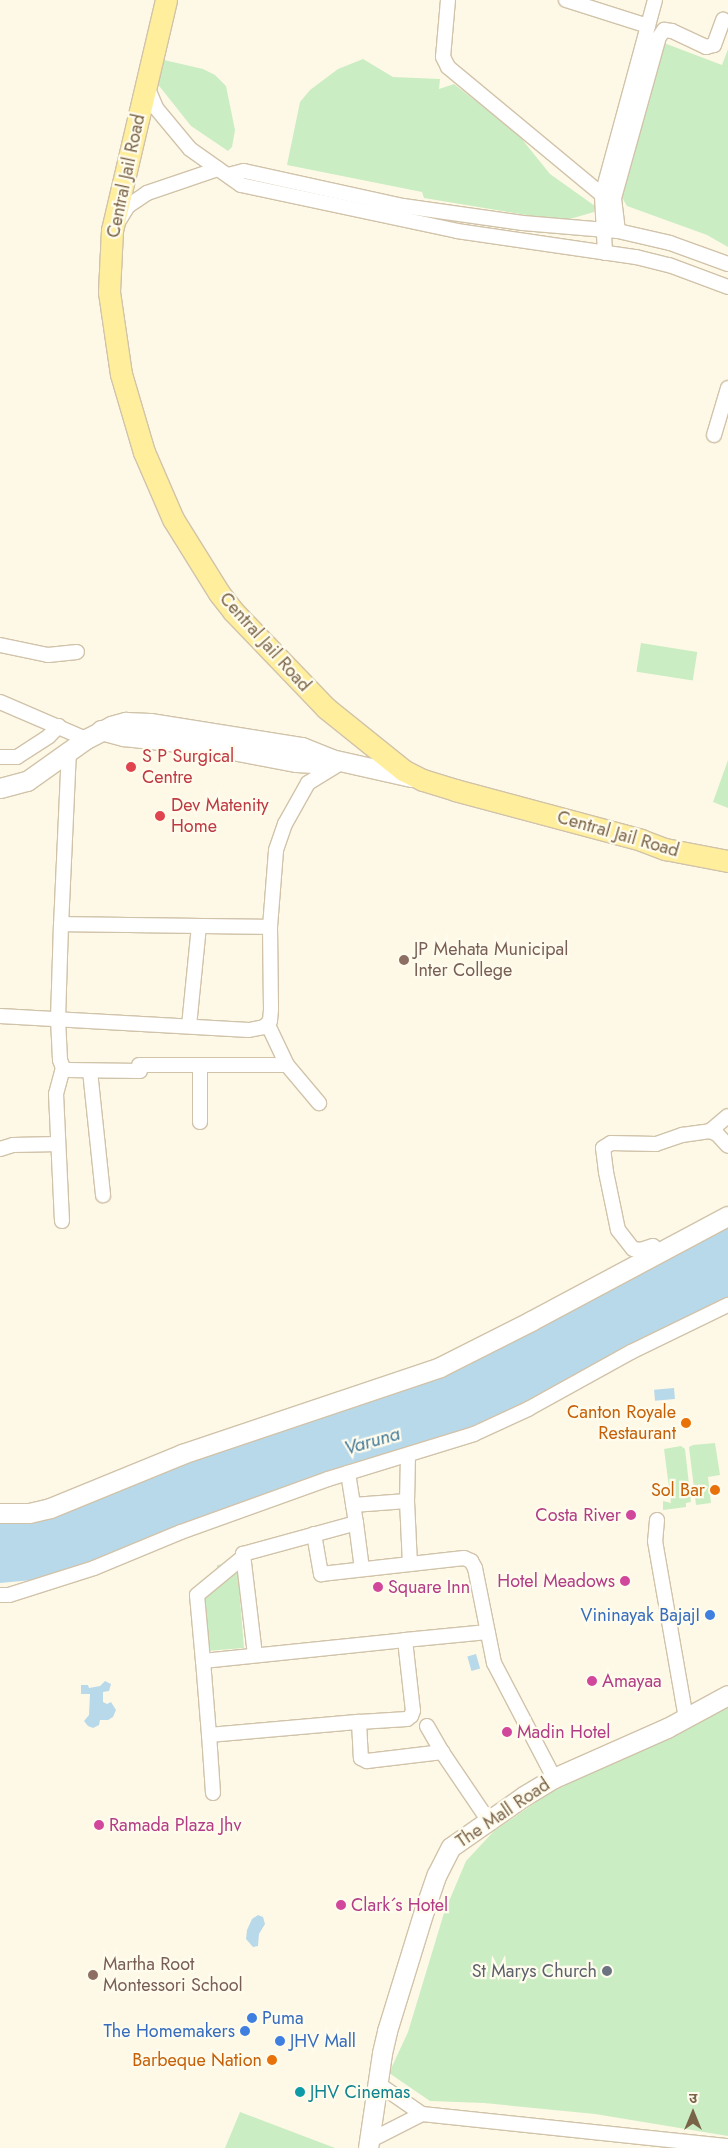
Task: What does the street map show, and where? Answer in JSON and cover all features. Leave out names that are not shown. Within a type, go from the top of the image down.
[{"type":"main road","name":"Central Jail Road","points":[[166,0],[112,230],[109,292],[121,374],[144,452],[173,519],[233,612],[326,708],[385,758],[422,780],[641,840],[665,849],[728,861]]},
{"type":"main road","points":[[641,840],[664,838],[728,848]]},
{"type":"street","points":[[448,0],[443,57],[448,67],[602,195]]},
{"type":"street","points":[[566,0],[648,26]]},
{"type":"street","points":[[611,231],[602,195],[655,0]]},
{"type":"street","points":[[605,253],[611,231],[614,198],[659,37],[664,30],[672,31],[706,47],[714,45],[723,20]]},
{"type":"street","points":[[146,83],[156,108],[182,142],[241,185],[456,231],[670,264],[728,287]]},
{"type":"street","points":[[112,230],[128,206],[137,198],[223,172],[244,171],[403,206],[523,223],[611,231],[670,243],[728,264]]},
{"type":"street","points":[[714,435],[728,388]]},
{"type":"street","points":[[0,645],[48,655],[77,652]]},
{"type":"street","points":[[0,702],[59,726],[94,735],[124,736],[206,745],[296,762],[314,763],[337,760]]},
{"type":"street","points":[[0,757],[18,757],[49,736],[59,726]]},
{"type":"street","points":[[0,788],[10,787],[27,781],[69,750],[94,735]]},
{"type":"street","points":[[62,1221],[56,1094],[63,1068],[60,1060],[58,1019],[69,750]]},
{"type":"street","points":[[319,1103],[287,1065],[268,1025],[271,1009],[270,927],[276,850],[284,824],[308,782],[337,760]]},
{"type":"street","name":"Central Jail Road","points":[[337,760],[422,780]]},
{"type":"street","points":[[61,924],[270,927]]},
{"type":"street","points":[[189,1026],[199,926]]},
{"type":"street","points":[[0,1016],[249,1030],[259,1029],[268,1025]]},
{"type":"street","points":[[63,1068],[90,1071],[200,1066],[287,1065]]},
{"type":"street","points":[[200,1066],[200,1122]]},
{"type":"street","points":[[90,1071],[103,1195]]},
{"type":"street","points":[[710,1131],[728,1116]]},
{"type":"street","points":[[659,1253],[653,1246],[640,1250],[633,1248],[618,1230],[603,1148],[611,1143],[656,1144],[682,1135],[710,1131],[718,1134],[728,1146]]},
{"type":"street","points":[[0,1149],[13,1145],[58,1144]]},
{"type":"street","points":[[0,1513],[29,1513],[50,1508],[182,1454],[440,1366],[506,1334],[728,1216]]},
{"type":"street","points":[[0,1595],[9,1594],[94,1568],[181,1532],[348,1473],[474,1434],[502,1422],[631,1352],[728,1305]]},
{"type":"street","points":[[408,1455],[407,1501],[410,1564]]},
{"type":"street","points":[[348,1473],[362,1569]]},
{"type":"street","points":[[353,1505],[407,1501]]},
{"type":"street","points":[[657,1520],[655,1540],[686,1718]]},
{"type":"street","points":[[213,1794],[197,1594],[242,1558],[246,1551],[356,1523]]},
{"type":"street","points":[[314,1534],[320,1574],[464,1558],[471,1561],[476,1568],[494,1663],[554,1778]]},
{"type":"street","points":[[242,1558],[255,1655]]},
{"type":"street","points":[[203,1661],[488,1632]]},
{"type":"street","points":[[209,1735],[407,1719],[411,1716],[412,1711],[405,1640]]},
{"type":"street","name":"The Mall Road","points":[[369,2145],[377,2082],[387,2031],[437,1874],[451,1847],[488,1820],[554,1778],[686,1718],[728,1695]]},
{"type":"street","points":[[359,1722],[361,1758],[367,1760],[442,1752]]},
{"type":"street","points":[[427,1726],[442,1752],[488,1820]]},
{"type":"street","points":[[377,2082],[422,2114],[728,2146]]},
{"type":"street","points":[[369,2145],[422,2114]]},
{"type":"green space","points":[[664,43],[722,65],[728,49],[728,247],[707,235],[627,206],[620,194]]},
{"type":"green space","points":[[363,59],[393,77],[440,79],[439,89],[454,84],[517,133],[550,174],[595,206],[594,212],[563,221],[424,198],[422,192],[287,165],[300,102],[310,90],[338,69]]},
{"type":"green space","points":[[164,60],[203,69],[215,75],[226,86],[235,130],[232,147],[228,151],[191,126],[156,82]]},
{"type":"green space","points":[[641,643],[697,652],[693,681],[636,672]]},
{"type":"green space","points":[[728,760],[728,808],[713,802]]},
{"type":"green space","points":[[715,1443],[720,1475],[708,1477],[711,1503],[696,1505],[689,1447]]},
{"type":"green space","points":[[681,1446],[685,1449],[691,1502],[686,1503],[686,1507],[663,1510],[663,1501],[671,1503],[664,1449]]},
{"type":"green space","points":[[237,1563],[244,1648],[207,1651],[202,1590],[217,1576],[217,1565]]},
{"type":"green space","points":[[728,1705],[728,2136],[595,2114],[484,2103],[430,2101],[389,2073],[408,2032],[444,1913],[466,1861],[494,1831],[548,1794]]},
{"type":"green space","points":[[240,2112],[335,2148],[225,2148]]},
{"type":"water","name":"Varuna","points":[[728,1224],[728,1302],[495,1421],[411,1451],[352,1463],[86,1575],[0,1583],[0,1515],[35,1517],[168,1457],[543,1319]]},
{"type":"water","points":[[674,1388],[675,1399],[655,1401],[654,1390]]},
{"type":"water","points":[[476,1654],[480,1668],[471,1671],[467,1656]]},
{"type":"water","points":[[105,1681],[111,1684],[109,1691],[103,1692],[103,1702],[107,1704],[111,1702],[116,1710],[113,1717],[108,1720],[100,1720],[99,1725],[93,1728],[84,1721],[89,1715],[90,1694],[81,1694],[81,1685],[88,1685],[89,1688],[100,1686]]},
{"type":"water","points":[[258,1915],[263,1917],[265,1924],[259,1934],[258,1946],[253,1947],[246,1939],[247,1930],[252,1919]]},
{"type":"place","name":"S P Surgical Centre","points":[[131,767]]},
{"type":"place","name":"Dev Matenity Home","points":[[160,816]]},
{"type":"place","name":"JP Mehata Municipal Inter College","points":[[404,960]]},
{"type":"place","name":"Canton Royale Restaurant","points":[[686,1423]]},
{"type":"place","name":"Sol Bar","points":[[715,1490]]},
{"type":"place","name":"Costa River","points":[[631,1515]]},
{"type":"place","name":"Hotel Meadows","points":[[625,1581]]},
{"type":"place","name":"Square Inn","points":[[378,1587]]},
{"type":"place","name":"Vininayak BajajI","points":[[710,1615]]},
{"type":"place","name":"Amayaa","points":[[592,1681]]},
{"type":"place","name":"Madin Hotel","points":[[507,1732]]},
{"type":"place","name":"Ramada Plaza Jhv","points":[[99,1825]]},
{"type":"place","name":"Clark´s Hotel","points":[[341,1905]]},
{"type":"place","name":"St Marys Church","points":[[607,1971]]},
{"type":"place","name":"Martha Root Montessori School","points":[[93,1975]]},
{"type":"place","name":"Puma","points":[[252,2018]]},
{"type":"place","name":"The Homemakers","points":[[245,2031]]},
{"type":"place","name":"JHV Mall","points":[[280,2041]]},
{"type":"place","name":"Barbeque Nation","points":[[272,2060]]},
{"type":"place","name":"JHV Cinemas","points":[[300,2092]]}]
